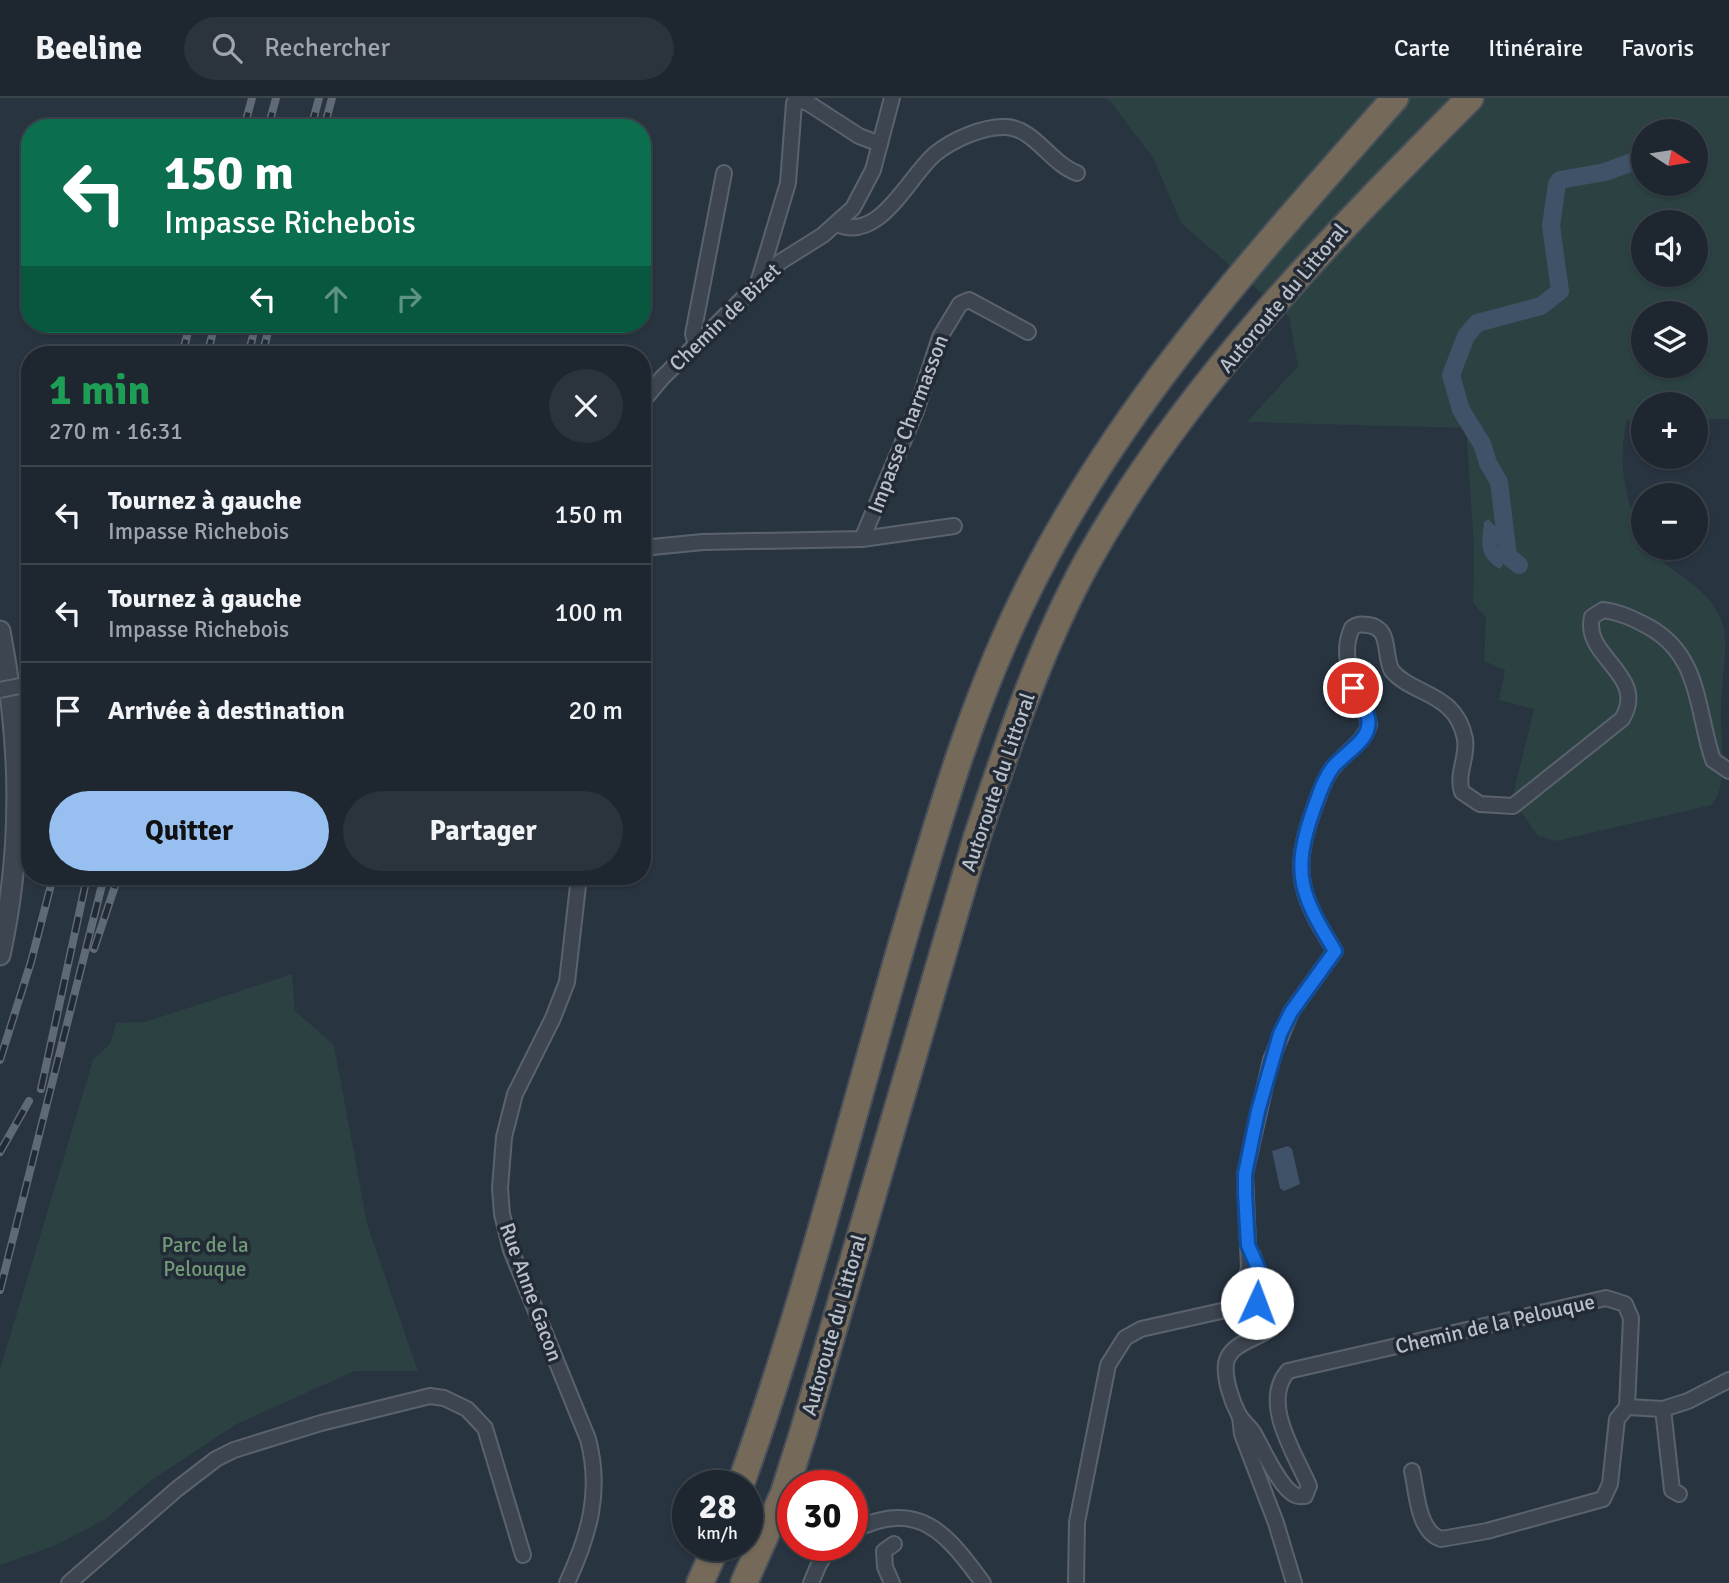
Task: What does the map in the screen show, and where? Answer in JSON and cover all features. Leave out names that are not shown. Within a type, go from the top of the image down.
[{"type":"highway","name":"Autoroute du Littoral","points":[[745,1470],[804,1283],[965,736],[1020,606],[1052,543],[1116,440],[1189,339],[1260,252],[1395,98]]},
{"type":"highway","name":"Autoroute du Littoral","points":[[790,1470],[977,837],[1015,727],[1052,637],[1087,563],[1144,470],[1279,296],[1330,239],[1470,98]]},
{"type":"highway","name":"Autoroute du Littoral","points":[[744,1583],[777,1507]]},
{"type":"highway","points":[[750,1583],[777,1509]]},
{"type":"highway","points":[[700,1583],[710,1561]]},
{"type":"street","name":"Chemin de Bizet","points":[[651,391],[780,262],[837,224],[853,208],[868,184],[892,98]]},
{"type":"street","points":[[758,285],[788,183],[794,103],[799,100],[808,103],[859,136],[880,144]]},
{"type":"street","points":[[837,224],[853,229],[861,228],[891,205],[936,154],[965,136],[994,129],[1007,127],[1026,134],[1063,168],[1077,173]]},
{"type":"street","points":[[696,345],[693,334],[724,173]]},
{"type":"street","name":"Impasse Charmasson","points":[[862,539],[916,411],[940,337],[960,304],[969,300],[1028,332]]},
{"type":"street","points":[[651,547],[703,542],[862,539],[954,526]]},
{"type":"street","points":[[1228,1308],[1247,1277],[1245,1174],[1271,1060],[1291,1012],[1335,951],[1307,898],[1299,860],[1302,843],[1328,775],[1345,753],[1366,734],[1369,724],[1348,667],[1348,646],[1352,628],[1364,624],[1379,629],[1384,635],[1388,664],[1396,677],[1420,688],[1449,708],[1465,740],[1459,783],[1469,800],[1492,807],[1513,806],[1616,726],[1627,712],[1630,698],[1623,677],[1591,634],[1592,617],[1603,610],[1620,613],[1655,631],[1679,651],[1697,690],[1713,760],[1729,771]]},
{"type":"street","points":[[0,631],[14,714],[18,813],[13,889],[0,955]]},
{"type":"street","points":[[0,690],[21,686]]},
{"type":"street","name":"Rue Anne Gacon","points":[[567,1583],[592,1518],[596,1483],[594,1463],[588,1439],[511,1250],[502,1214],[500,1188],[504,1137],[515,1094],[553,1018],[567,982],[578,885]]},
{"type":"street","points":[[1076,1583],[1077,1522],[1108,1365],[1125,1338],[1141,1329],[1257,1303],[1258,1268],[1248,1245]]},
{"type":"street","name":"Chemin de la Pelouque","points":[[1257,1303],[1272,1303],[1278,1308],[1279,1318],[1275,1327],[1251,1339],[1227,1361],[1226,1379],[1240,1417],[1252,1430],[1263,1452],[1293,1495],[1305,1496],[1309,1486],[1287,1440],[1279,1407],[1278,1387],[1288,1371],[1606,1298],[1625,1304],[1631,1318],[1627,1407],[1616,1419],[1607,1493],[1602,1499],[1487,1531],[1441,1539],[1434,1536],[1425,1525],[1412,1471]]},
{"type":"street","points":[[1627,1407],[1663,1409],[1688,1401],[1729,1380]]},
{"type":"street","points":[[69,1583],[177,1489],[216,1459],[234,1450],[321,1423],[430,1396],[467,1409],[485,1428],[523,1555]]},
{"type":"street","points":[[1663,1409],[1672,1490],[1679,1494]]},
{"type":"street","points":[[1240,1417],[1242,1434],[1276,1523],[1294,1583]]},
{"type":"street","points":[[868,1526],[889,1519],[913,1521],[936,1528],[955,1545],[983,1583]]},
{"type":"street","points":[[892,1583],[883,1559],[884,1551],[894,1544]]},
{"type":"street","points":[[811,1583],[821,1561]]},
{"type":"green space","points":[[1104,98],[1729,98],[1729,419],[1708,419],[1708,392],[1631,392],[1631,420],[1627,420],[1623,451],[1624,481],[1631,507],[1631,560],[1661,560],[1704,594],[1718,613],[1723,626],[1725,648],[1721,710],[1722,773],[1712,805],[1556,841],[1538,836],[1512,799],[1534,709],[1499,700],[1505,670],[1484,661],[1486,618],[1473,603],[1474,548],[1466,428],[1247,422],[1298,366],[1289,317],[1181,223],[1153,158],[1110,101]]},
{"type":"green space","name":"Parc de la Pelouque","points":[[292,974],[295,1011],[334,1045],[367,1224],[418,1371],[355,1371],[237,1424],[150,1481],[106,1519],[54,1546],[0,1565],[0,1369],[93,1060],[110,1044],[116,1023],[145,1022]]},
{"type":"water","points":[[1488,519],[1500,531],[1497,545],[1503,565],[1500,569],[1488,559],[1483,549],[1484,522]]},
{"type":"water","points":[[1288,1146],[1292,1149],[1300,1184],[1284,1191],[1280,1188],[1272,1151]]},
{"type":"waterway","points":[[1519,565],[1508,556],[1499,482],[1488,463],[1482,444],[1461,410],[1451,375],[1466,336],[1477,323],[1541,306],[1560,291],[1551,226],[1557,184],[1560,180],[1605,172],[1631,162]]},
{"type":"railway","points":[[246,119],[252,98]]},
{"type":"railway","points":[[270,119],[276,98]]},
{"type":"railway","points":[[313,119],[319,98]]},
{"type":"railway","points":[[326,119],[332,98]]},
{"type":"railway","points":[[184,346],[188,333]]},
{"type":"railway","points":[[209,346],[213,333]]},
{"type":"railway","points":[[250,346],[254,333]]},
{"type":"railway","points":[[264,346],[268,333]]},
{"type":"railway","points":[[0,1060],[31,962],[51,885]]},
{"type":"railway","points":[[41,1089],[85,885]]},
{"type":"railway","points":[[0,1290],[102,885]]},
{"type":"railway","points":[[94,949],[115,885]]},
{"type":"railway","points":[[0,1152],[29,1101]]},
{"type":"route","points":[[1257,1303],[1260,1286],[1258,1268],[1248,1245],[1245,1174],[1258,1111],[1280,1034],[1291,1012],[1335,951],[1307,898],[1300,877],[1299,860],[1321,788],[1345,753],[1366,734],[1369,724],[1367,713],[1353,688]]}]
